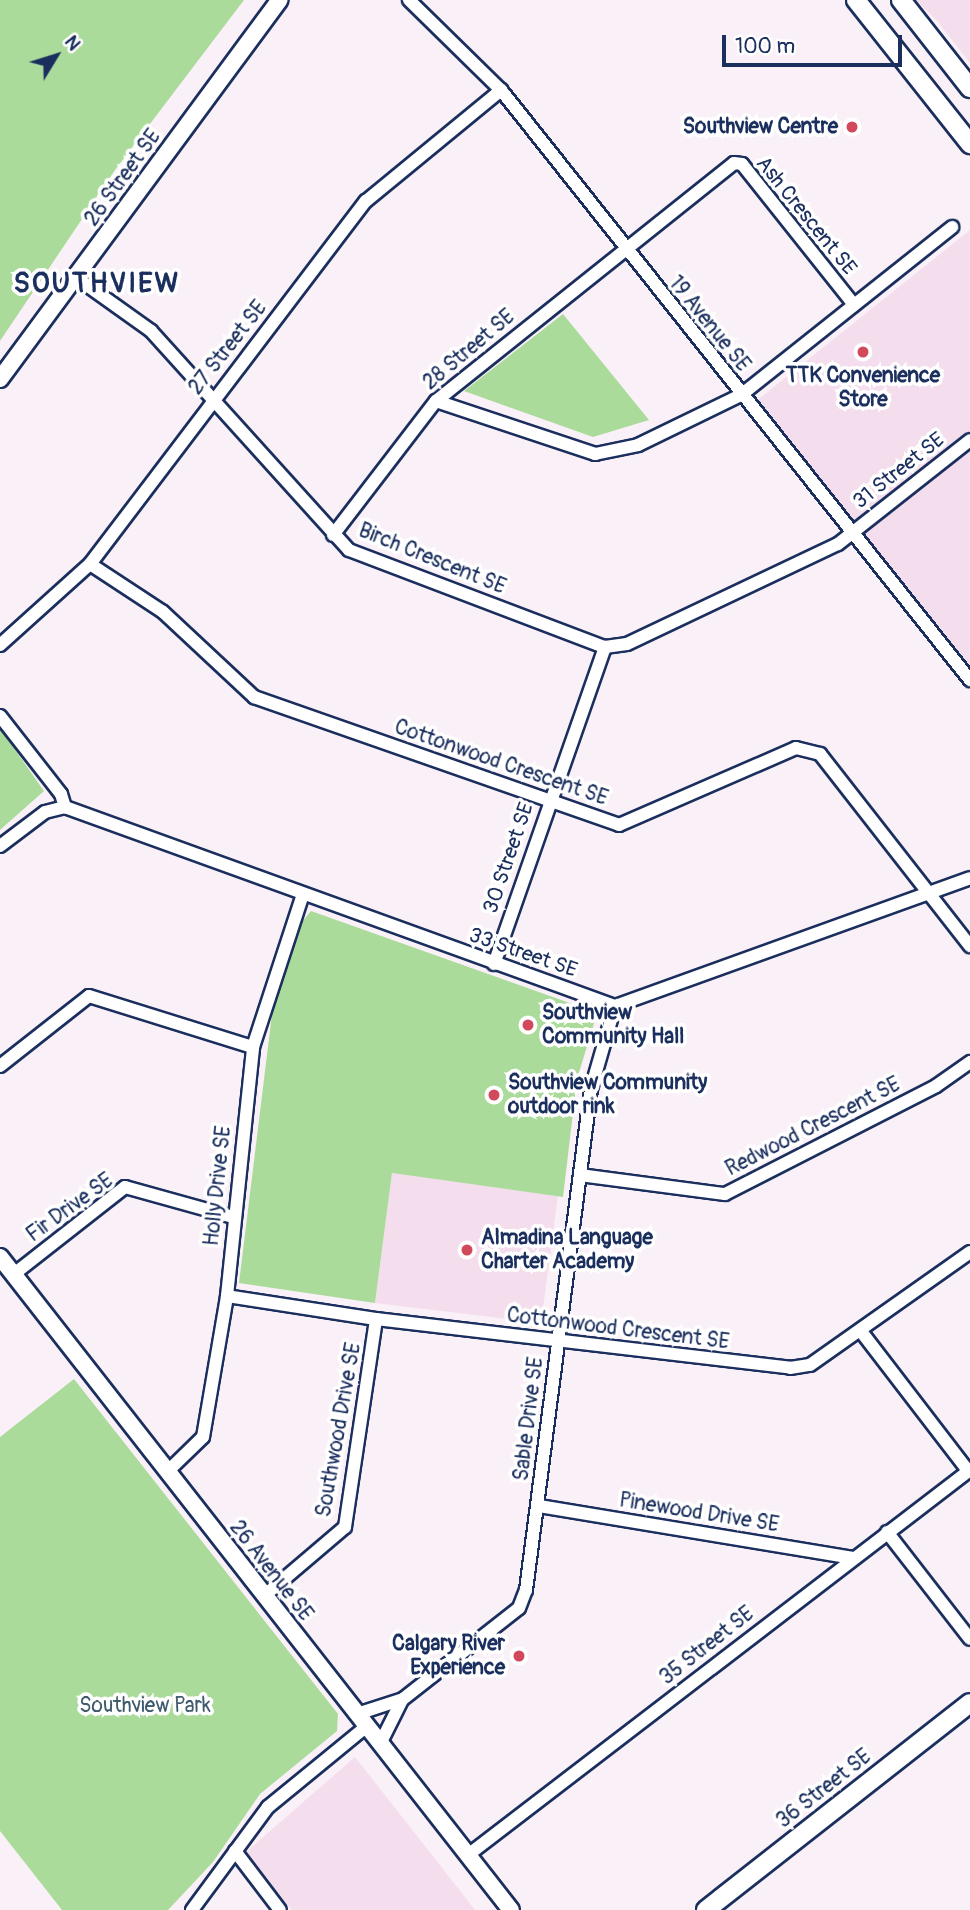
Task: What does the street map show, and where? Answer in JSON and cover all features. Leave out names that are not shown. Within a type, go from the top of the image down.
[{"type":"main road","points":[[856,0],[970,145]]},
{"type":"main road","points":[[901,0],[970,89]]},
{"type":"main road","name":"36 Street SE","points":[[706,1910],[970,1703]]},
{"type":"street","name":"26 Street SE","points":[[0,379],[77,278],[279,0]]},
{"type":"street","name":"19 Avenue SE","points":[[410,0],[501,90],[741,395],[969,675]]},
{"type":"street","name":"27 Street SE","points":[[0,645],[90,564],[366,201],[501,90]]},
{"type":"street","name":"Ash Crescent SE","points":[[624,248],[734,163],[741,164],[854,305]]},
{"type":"street","points":[[436,401],[596,454],[638,444],[741,395],[953,227]]},
{"type":"street","name":"28 Street SE","points":[[333,535],[436,401],[624,248]]},
{"type":"street","name":"Birch Crescent SE","points":[[77,278],[151,331],[349,550],[605,647]]},
{"type":"street","name":"31 Street SE","points":[[852,533],[970,440]]},
{"type":"street","points":[[605,647],[627,644],[852,533]]},
{"type":"street","name":"Cottonwood Crescent SE","points":[[90,564],[163,612],[254,697],[619,825],[796,748],[820,754],[970,946]]},
{"type":"street","name":"30 Street SE","points":[[494,964],[605,647]]},
{"type":"street","points":[[0,716],[61,794],[65,807],[45,812],[0,846]]},
{"type":"street","name":"33 Street SE","points":[[65,807],[615,1006]]},
{"type":"street","points":[[615,1006],[970,878]]},
{"type":"street","name":"Holly Drive SE","points":[[167,1472],[203,1437],[227,1296],[233,1217],[253,1047],[303,894]]},
{"type":"street","points":[[0,1066],[89,996],[253,1047]]},
{"type":"street","name":"Sable Drive SE","points":[[191,1910],[217,1882],[235,1851],[268,1807],[362,1720],[402,1699],[519,1608],[539,1506],[591,1089],[615,1006]]},
{"type":"street","name":"Redwood Crescent SE","points":[[580,1175],[725,1194],[936,1086],[970,1062]]},
{"type":"street","name":"Fir Drive SE","points":[[14,1274],[125,1187],[233,1217]]},
{"type":"street","name":"Cottonwood Crescent SE","points":[[227,1296],[376,1318],[790,1368],[810,1365],[970,1252]]},
{"type":"street","name":"26 Avenue SE","points":[[0,1257],[511,1910]]},
{"type":"street","name":"Southwood Drive SE","points":[[264,1596],[345,1527],[376,1318]]},
{"type":"street","points":[[860,1330],[969,1471]]},
{"type":"street","name":"35 Street SE","points":[[468,1855],[969,1471]]},
{"type":"street","name":"Pinewood Drive SE","points":[[539,1506],[852,1559]]},
{"type":"street","points":[[887,1532],[970,1639]]},
{"type":"street","name":"Sable Drive SE","points":[[380,1744],[402,1699]]},
{"type":"street","points":[[235,1851],[281,1910]]},
{"type":"shaded area","points":[[916,0],[970,0],[970,63],[938,22]]},
{"type":"shaded area","points":[[970,230],[970,671],[750,406]]},
{"type":"shaded area","name":"Almadina Language Charter Academy","points":[[392,1173],[558,1196],[541,1323],[375,1303]]},
{"type":"shaded area","points":[[355,1757],[475,1910],[292,1910],[246,1852]]},
{"type":"green space","points":[[0,0],[244,0],[115,170],[0,341]]},
{"type":"green space","points":[[563,314],[649,420],[593,437],[464,391]]},
{"type":"green space","points":[[0,728],[44,791],[0,830]]},
{"type":"green space","points":[[311,911],[592,1011],[596,1017],[577,1079],[563,1197],[392,1173],[375,1303],[239,1283],[273,1006],[302,922]]},
{"type":"green space","name":"Southview Park","points":[[74,1379],[338,1714],[337,1731],[260,1794],[213,1862],[168,1910],[62,1910],[0,1831],[0,1437]]},
{"type":"place","name":"Southview Centre","points":[[852,127]]},
{"type":"place","name":"TTK Convenience Store","points":[[863,352]]},
{"type":"place","name":"Southview Community Hall","points":[[528,1025]]},
{"type":"place","name":"Southview Community outdoor rink","points":[[494,1095]]},
{"type":"place","name":"Almadina Language Charter Academy","points":[[467,1250]]},
{"type":"place","name":"Calgary River Experience","points":[[519,1656]]},
{"type":"district","name":"SOUTHVIEW","points":[[97,284]]}]
